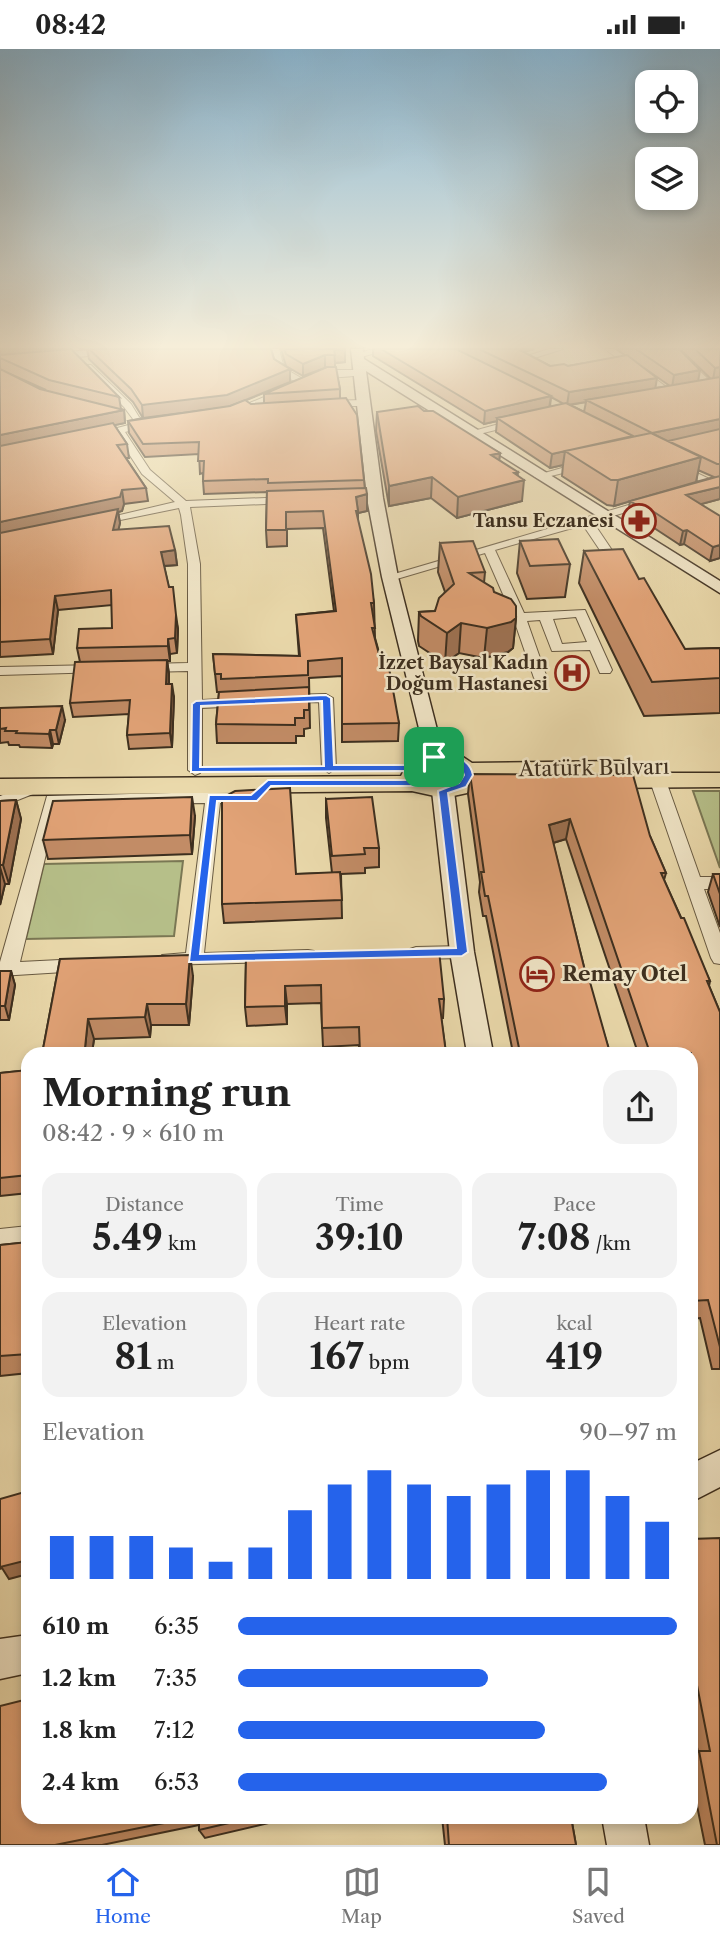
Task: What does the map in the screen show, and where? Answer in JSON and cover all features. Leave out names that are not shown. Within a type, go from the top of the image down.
[{"type":"main road","points":[[0,787],[268,783],[422,769],[457,761],[467,775],[456,789],[430,790],[422,769],[390,577],[368,498],[369,433]]},
{"type":"main road","points":[[471,433],[720,588]]},
{"type":"main road","name":"Atatürk Bulvarı","points":[[467,775],[720,766]]},
{"type":"main road","points":[[0,773],[422,769]]},
{"type":"main road","name":"Atatürk Bulvarı","points":[[467,775],[658,781],[720,780]]},
{"type":"main road","points":[[443,791],[462,952],[479,1047]]},
{"type":"main road","points":[[698,1480],[720,1468]]},
{"type":"main road","points":[[0,1659],[21,1655]]},
{"type":"main road","points":[[624,1824],[628,1845]]},
{"type":"street","points":[[79,438],[105,433]]},
{"type":"street","points":[[121,433],[146,472],[183,504],[194,564],[195,770]]},
{"type":"street","points":[[667,462],[718,485]]},
{"type":"street","points":[[539,476],[592,463]]},
{"type":"street","points":[[699,488],[718,485]]},
{"type":"street","points":[[81,525],[183,504],[300,500]]},
{"type":"street","points":[[390,577],[659,500]]},
{"type":"street","points":[[587,522],[629,583]]},
{"type":"street","points":[[489,550],[519,617],[539,675]]},
{"type":"street","points":[[519,617],[581,613],[605,670]]},
{"type":"street","points":[[545,616],[557,648],[595,646]]},
{"type":"street","points":[[139,668],[195,667]]},
{"type":"street","points":[[0,671],[111,669]]},
{"type":"street","points":[[196,704],[326,698],[329,768]]},
{"type":"street","points":[[658,781],[720,958]]},
{"type":"street","points":[[101,963],[4,968],[52,799],[253,799],[268,783]]},
{"type":"street","points":[[0,802],[37,787]]},
{"type":"street","points":[[194,959],[213,797]]},
{"type":"street","points":[[692,883],[720,883]]},
{"type":"street","points":[[395,953],[462,952]]},
{"type":"street","points":[[154,961],[328,955]]},
{"type":"street","points":[[0,1239],[21,1237]]},
{"type":"green space","points":[[693,791],[720,791],[720,868]]},
{"type":"green space","points":[[183,861],[174,936],[26,939],[44,864]]},
{"type":"building","points":[[65,433],[120,433],[127,444],[117,445],[146,488],[122,490],[120,497],[0,522],[0,446]]},
{"type":"building","points":[[136,433],[359,433],[364,480],[268,483],[268,479],[203,481],[204,461],[198,461],[199,442],[143,444]]},
{"type":"building","points":[[380,433],[468,433],[500,453],[491,455],[518,472],[514,473],[524,480],[458,497],[432,477],[389,486]]},
{"type":"building","points":[[520,433],[627,433],[633,436],[552,454]]},
{"type":"building","points":[[651,433],[701,457],[611,480],[565,451]]},
{"type":"building","points":[[703,433],[720,433],[720,464],[717,464],[668,441]]},
{"type":"building","points":[[720,476],[720,487],[686,495],[720,516],[720,545],[713,547],[651,510],[647,511],[630,501]]},
{"type":"building","points":[[366,488],[367,494],[356,497],[356,511],[371,574],[374,603],[371,603],[375,628],[372,628],[383,669],[389,668],[399,723],[342,724],[342,658],[308,661],[308,675],[221,679],[221,674],[215,674],[213,654],[300,656],[296,615],[336,611],[323,511],[286,512],[286,530],[266,530],[267,491]]},
{"type":"building","points":[[118,509],[113,530],[169,526],[175,550],[161,552],[169,587],[173,587],[176,615],[175,638],[168,639],[168,646],[77,648],[79,629],[112,628],[111,590],[55,596],[50,639],[0,642],[0,533]]},
{"type":"building","points":[[558,539],[570,564],[530,566],[520,541]]},
{"type":"building","points":[[473,541],[485,572],[469,573],[493,588],[494,592],[511,599],[516,606],[516,618],[511,622],[487,628],[461,623],[447,633],[419,612],[435,611],[439,598],[454,584],[440,543]]},
{"type":"building","points":[[623,549],[639,579],[644,578],[685,649],[720,648],[720,678],[652,682],[584,551]]},
{"type":"building","points":[[167,660],[166,684],[172,684],[170,733],[127,735],[130,700],[70,703],[75,662]]},
{"type":"building","points":[[309,687],[309,710],[304,710],[304,718],[295,718],[295,725],[216,724],[219,692]]},
{"type":"building","points":[[62,706],[56,730],[50,730],[49,734],[16,733],[17,731],[5,731],[6,728],[0,729],[0,708]]},
{"type":"building","points":[[470,774],[633,775],[650,836],[666,873],[661,873],[681,918],[684,918],[720,1012],[720,1347],[708,1300],[698,1301],[698,1047],[648,1047],[570,819],[549,825],[586,975],[608,1047],[519,1047],[488,896],[485,896],[481,872],[484,872]]},
{"type":"building","points":[[290,788],[296,874],[340,872],[342,900],[222,904],[222,798],[235,791]]},
{"type":"building","points":[[192,797],[190,835],[43,840],[53,801]]},
{"type":"building","points":[[372,797],[379,848],[364,848],[365,854],[332,856],[326,799]]},
{"type":"building","points":[[16,800],[3,865],[0,865],[0,801]]},
{"type":"building","points":[[713,874],[720,874],[720,894]]},
{"type":"building","points":[[439,950],[444,999],[439,999],[445,1047],[360,1047],[359,1027],[322,1028],[321,985],[285,986],[285,1006],[245,1007],[246,958]]},
{"type":"building","points":[[190,955],[186,1004],[147,1004],[145,1017],[88,1019],[85,1047],[43,1047],[60,959]]},
{"type":"building","points":[[0,971],[11,971],[5,1006],[0,1006]]},
{"type":"building","points":[[21,1071],[21,1176],[0,1178],[0,1073]]},
{"type":"building","points":[[21,1243],[21,1354],[0,1356],[0,1245]]},
{"type":"building","points":[[21,1493],[21,1562],[0,1567],[0,1499]]},
{"type":"building","points":[[720,1538],[720,1845],[717,1845],[699,1751],[710,1751],[698,1690],[698,1539]]},
{"type":"building","points":[[21,1701],[21,1824],[159,1824],[55,1845],[0,1845],[0,1706]]},
{"type":"building","points":[[199,1824],[225,1824],[199,1830]]},
{"type":"building","points":[[448,1824],[572,1824],[576,1845],[449,1845]]},
{"type":"place","name":"Tansu Eczanesi","points":[[639,521]]},
{"type":"place","name":"İzzet Baysal Kadın Doğum Hastanesi","points":[[572,673]]},
{"type":"place","name":"Remay Otel","points":[[537,974]]},
{"type":"route","points":[[434,757],[422,760],[414,768],[329,768],[326,698],[196,704],[195,770],[414,768],[412,776],[418,783],[268,783],[253,799],[213,797],[194,959],[462,952],[443,791],[463,785],[468,775],[467,769],[457,761],[434,757]]}]
